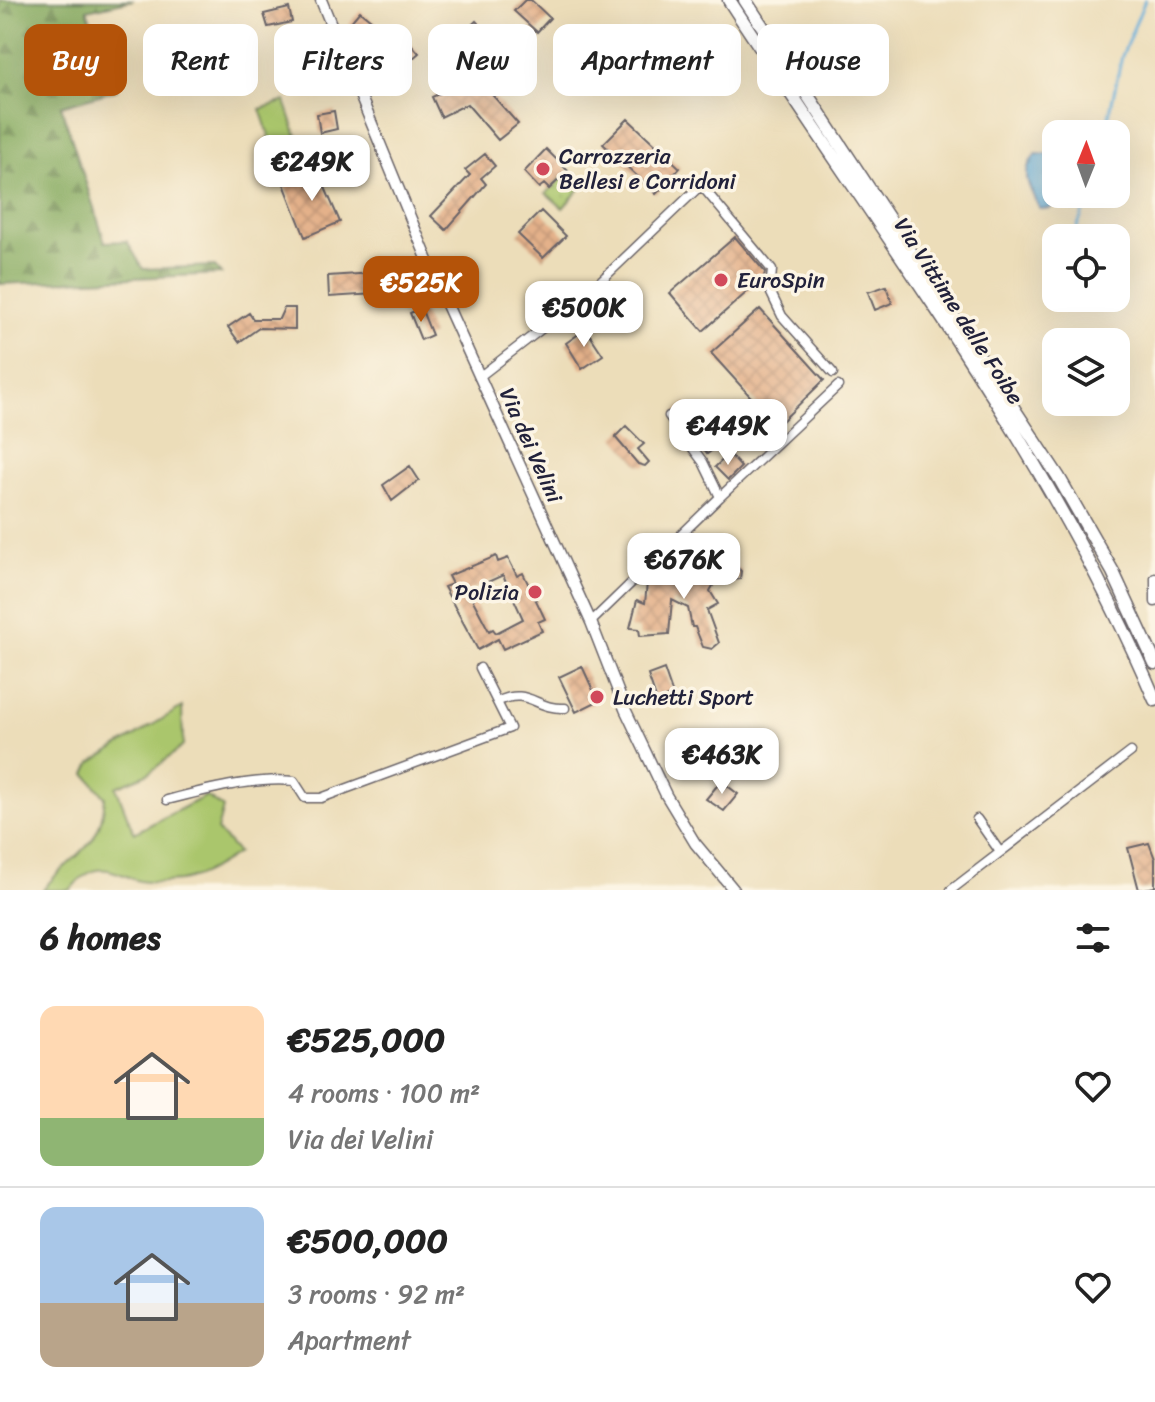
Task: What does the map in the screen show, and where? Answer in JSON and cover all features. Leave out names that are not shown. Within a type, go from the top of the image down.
[{"type":"main road","name":"Via Vittime delle Foibe","points":[[729,0],[967,356],[1079,538],[1125,628],[1155,700]]},
{"type":"main road","name":"Via Vittime delle Foibe","points":[[745,0],[1065,487],[1125,594],[1155,663]]},
{"type":"street","name":"Via dei Velini","points":[[321,0],[375,138],[666,795],[695,843],[734,890]]},
{"type":"street","points":[[479,377],[588,293],[701,185],[772,270],[770,291],[782,316],[833,373]]},
{"type":"street","points":[[591,622],[838,386]]},
{"type":"street","points":[[669,416],[703,462],[720,497]]},
{"type":"street","points":[[1155,578],[1155,602]]},
{"type":"street","points":[[167,800],[209,789],[221,790],[273,779],[294,781],[305,798],[321,798],[510,728],[480,668]]},
{"type":"street","points":[[497,702],[519,695],[552,709],[565,708]]},
{"type":"street","points":[[951,890],[1131,752]]},
{"type":"street","points":[[977,819],[1000,852]]},
{"type":"green space","points":[[0,0],[133,0],[87,10],[92,24],[24,24],[24,96],[96,96],[61,106],[105,242],[127,241],[143,269],[214,266],[221,274],[0,284]]},
{"type":"green space","points":[[285,101],[301,148],[276,156],[260,109]]},
{"type":"green space","points":[[565,175],[572,180],[577,175],[585,183],[563,208],[546,193]]},
{"type":"green space","points":[[182,707],[183,746],[149,773],[116,787],[134,833],[206,796],[223,808],[217,830],[238,853],[203,874],[180,881],[141,881],[101,870],[86,875],[70,890],[43,890],[83,850],[98,830],[105,797],[86,774],[91,763]]},
{"type":"water","points":[[1036,154],[1042,154],[1042,208],[1051,208],[1040,209],[1032,194],[1027,174]]},
{"type":"building","points":[[525,0],[531,0],[550,18],[537,32],[537,24],[528,24],[514,11]]},
{"type":"building","points":[[289,8],[292,22],[268,27],[264,14]]},
{"type":"building","points":[[360,11],[376,24],[349,24]]},
{"type":"building","points":[[412,45],[419,53],[412,59]]},
{"type":"building","points":[[493,96],[518,124],[498,140],[467,104],[441,117],[432,97]]},
{"type":"building","points":[[334,111],[337,129],[320,133],[317,114]]},
{"type":"building","points":[[628,119],[680,168],[656,194],[603,144]]},
{"type":"building","name":"Carrozzeria Bellesi e Corridoni","points":[[546,149],[568,171],[549,189],[544,184],[539,188],[524,172]]},
{"type":"building","points":[[485,154],[495,166],[481,178],[486,184],[446,230],[431,216],[470,175],[465,170]]},
{"type":"building","points":[[317,169],[340,222],[305,237],[284,184]]},
{"type":"building","points":[[541,211],[566,236],[543,258],[518,234]]},
{"type":"building","points":[[735,237],[765,272],[764,277],[703,331],[670,293]]},
{"type":"building","points":[[405,271],[406,292],[329,297],[328,276]]},
{"type":"building","points":[[886,286],[892,303],[875,310],[868,292]]},
{"type":"building","points":[[284,308],[295,308],[295,329],[259,328],[239,342],[228,327],[249,313],[253,319],[279,319]]},
{"type":"building","points":[[421,308],[432,335],[421,340],[410,313]]},
{"type":"building","points":[[760,309],[824,380],[777,426],[711,353]]},
{"type":"building","points":[[586,329],[603,355],[582,369],[566,343]]},
{"type":"building","points":[[686,403],[704,422],[697,428],[715,448],[707,454],[675,413]]},
{"type":"building","points":[[626,426],[644,444],[638,449],[649,462],[645,466],[638,464],[615,437]]},
{"type":"building","points":[[729,454],[741,467],[728,480],[715,467]]},
{"type":"building","points":[[410,466],[419,480],[392,501],[383,485]]},
{"type":"building","points":[[713,551],[719,559],[725,555],[741,571],[740,579],[733,580],[718,566],[708,575],[714,584],[710,591],[718,604],[707,610],[719,643],[712,649],[703,647],[695,627],[692,627],[688,608],[672,600],[669,634],[640,636],[639,629],[630,628],[637,600],[645,603],[647,583],[658,585],[659,579],[680,582],[695,572],[689,567],[699,556],[704,560]]},
{"type":"building","points":[[496,556],[498,562],[508,558],[517,576],[523,573],[545,619],[538,622],[542,631],[503,649],[498,639],[478,650],[444,587],[452,584],[448,576]],"holes":[[[503,575],[523,619],[496,633],[493,629],[489,631],[468,591]]]},
{"type":"building","points":[[582,666],[598,701],[576,712],[559,677]]},
{"type":"building","points":[[664,669],[673,695],[657,701],[648,675]]},
{"type":"building","points":[[721,781],[738,794],[724,811],[706,799]]},
{"type":"building","points":[[1149,843],[1155,859],[1155,887],[1139,890],[1128,848]]},
{"type":"waterway","points":[[1108,120],[1122,56],[1145,0]]},
{"type":"waterway","points":[[1078,224],[1085,208]]},
{"type":"place","name":"Carrozzeria Bellesi e Corridoni","points":[[543,169]]},
{"type":"place","name":"EuroSpin","points":[[721,280]]},
{"type":"place","name":"Polizia","points":[[535,592]]},
{"type":"place","name":"Luchetti Sport","points":[[597,697]]}]
